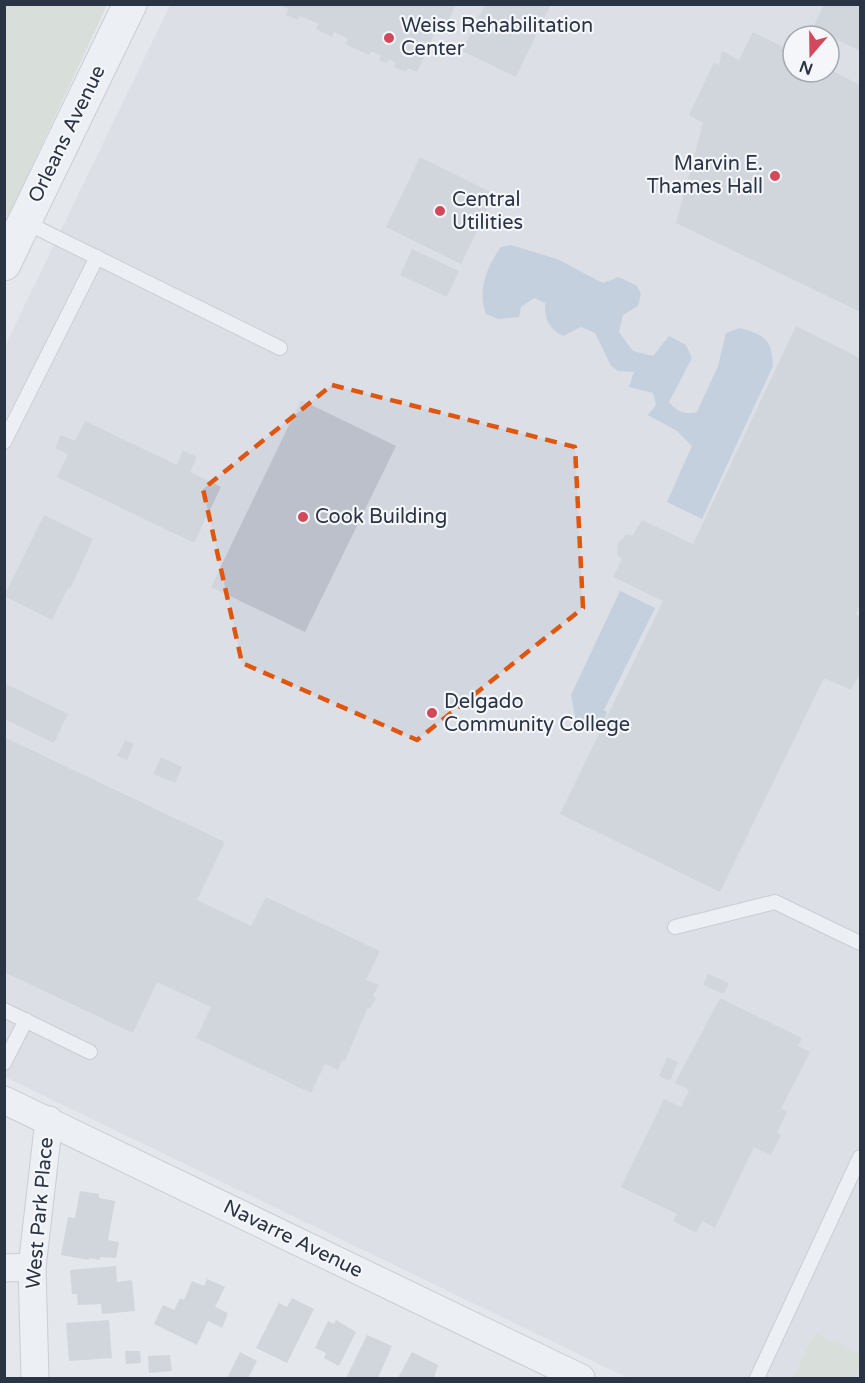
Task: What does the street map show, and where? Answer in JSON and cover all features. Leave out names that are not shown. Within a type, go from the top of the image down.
[{"type":"street","name":"Orleans Avenue","points":[[4,264],[120,8]]},
{"type":"street","name":"Navarre Avenue","points":[[4,1100],[581,1378]]},
{"type":"street","name":"West Park Place","points":[[35,1378],[32,1267],[49,1120]]},
{"type":"street","points":[[4,1268],[32,1267]]},
{"type":"lane","points":[[25,222],[280,348]]},
{"type":"lane","points":[[4,442],[97,257]]},
{"type":"lane","points":[[675,927],[776,902],[861,944]]},
{"type":"lane","points":[[4,1010],[90,1052]]},
{"type":"lane","points":[[4,1063],[26,1020]]},
{"type":"lane","points":[[757,1378],[861,1157]]},
{"type":"highlighted area","points":[[332,385],[575,447],[583,608],[417,740],[242,663],[203,489]]},
{"type":"shaded area","name":"Delgado Community College","points":[[170,5],[860,5],[860,1378],[628,1378],[5,1077],[4,348]]},
{"type":"green space","points":[[4,5],[107,5],[5,224]]},
{"type":"green space","points":[[815,1333],[860,1355],[860,1367],[855,1378],[793,1378]]},
{"type":"water","points":[[511,245],[557,259],[603,283],[619,277],[637,286],[641,294],[638,306],[623,315],[619,332],[633,351],[653,356],[669,336],[686,345],[692,358],[669,402],[682,412],[697,412],[718,366],[726,333],[740,328],[756,333],[769,344],[773,366],[702,519],[667,502],[692,446],[677,431],[648,415],[656,405],[653,393],[629,387],[634,372],[618,371],[611,366],[595,333],[581,327],[563,336],[548,322],[545,303],[534,298],[521,307],[519,317],[498,319],[486,314],[483,305],[483,288],[488,270],[501,247]]},
{"type":"water","points":[[620,591],[655,608],[604,710],[607,712],[604,720],[589,719],[578,731],[572,728],[575,717],[571,695]]},
{"type":"building","name":"Weiss Rehabilitation Center","points":[[278,4],[456,4],[448,22],[434,15],[431,20],[439,24],[417,72],[408,68],[406,72],[394,67],[396,63],[389,59],[387,63],[379,60],[381,56],[371,51],[369,55],[345,44],[348,39],[334,32],[332,37],[316,29],[319,24],[300,16],[298,20],[286,15],[288,9]]},
{"type":"building","points":[[485,4],[551,4],[516,77],[462,51]]},
{"type":"building","points":[[824,4],[860,4],[860,51],[841,42],[841,24],[815,24]]},
{"type":"building","name":"Marvin E. Thames Hall","points":[[753,32],[781,46],[781,84],[841,84],[841,75],[860,85],[860,312],[676,223],[703,123],[689,115],[714,62],[719,65],[722,51],[739,60]]},
{"type":"building","name":"Central Utilities","points":[[420,157],[495,194],[461,264],[386,227]]},
{"type":"building","points":[[412,249],[459,271],[447,297],[400,275]]},
{"type":"building","points":[[796,326],[860,358],[860,605],[856,614],[860,616],[860,673],[851,690],[824,678],[720,892],[560,814],[663,601],[613,577],[622,559],[617,555],[618,543],[627,534],[632,536],[642,520],[693,544]]},
{"type":"building","name":"Cook Building","points":[[301,400],[396,446],[305,632],[211,587]]},
{"type":"building","points":[[85,421],[177,465],[183,450],[197,457],[190,472],[221,487],[194,543],[57,477],[68,454],[55,448],[61,435],[75,441]]},
{"type":"building","points":[[44,515],[93,539],[70,589],[68,588],[52,620],[4,596]]},
{"type":"building","points":[[4,683],[68,714],[54,743],[4,719]]},
{"type":"building","points":[[4,737],[225,842],[197,900],[251,926],[266,897],[380,951],[366,980],[379,985],[373,996],[376,998],[370,1009],[368,1007],[345,1061],[342,1060],[338,1070],[325,1064],[311,1093],[196,1038],[211,1007],[157,982],[133,1033],[4,972]]},
{"type":"building","points":[[125,740],[134,744],[127,760],[117,756]]},
{"type":"building","points":[[161,757],[182,767],[175,783],[153,774]]},
{"type":"building","points":[[708,974],[729,983],[724,994],[703,985]]},
{"type":"building","points":[[720,998],[802,1038],[798,1046],[810,1052],[781,1109],[787,1112],[777,1133],[781,1135],[771,1155],[754,1147],[715,1228],[702,1221],[696,1233],[673,1221],[677,1214],[621,1187],[664,1099],[681,1107],[689,1090],[675,1083]]},
{"type":"building","points":[[667,1057],[678,1062],[670,1081],[659,1076]]},
{"type":"building","points":[[80,1191],[99,1194],[99,1198],[115,1201],[108,1240],[119,1242],[116,1258],[100,1257],[100,1260],[89,1258],[89,1260],[61,1255],[68,1217],[75,1218]]},
{"type":"building","points":[[116,1266],[117,1282],[132,1280],[135,1311],[102,1314],[101,1304],[78,1305],[77,1294],[72,1294],[70,1270]]},
{"type":"building","points":[[207,1279],[225,1287],[215,1307],[228,1313],[222,1328],[208,1321],[197,1345],[154,1324],[163,1305],[174,1310],[180,1298],[184,1300],[192,1281],[204,1286]]},
{"type":"building","points":[[292,1298],[314,1309],[287,1363],[256,1348],[279,1303],[287,1307]]},
{"type":"building","points":[[109,1320],[112,1358],[69,1361],[66,1323]]},
{"type":"building","points":[[336,1320],[356,1332],[339,1366],[324,1358],[326,1353],[315,1348],[328,1321],[334,1324]]},
{"type":"building","points":[[367,1335],[392,1346],[378,1378],[346,1378]]},
{"type":"building","points":[[125,1351],[140,1351],[141,1363],[126,1364]]},
{"type":"building","points":[[240,1352],[257,1361],[248,1378],[227,1378]]},
{"type":"building","points":[[412,1352],[438,1365],[434,1378],[398,1378]]},
{"type":"building","points":[[170,1355],[172,1371],[149,1373],[148,1356]]},
{"type":"place","name":"Weiss Rehabilitation Center","points":[[389,38]]},
{"type":"place","name":"Marvin E. Thames Hall","points":[[775,176]]},
{"type":"place","name":"Central Utilities","points":[[440,211]]},
{"type":"place","name":"Cook Building","points":[[303,517]]},
{"type":"place","name":"Delgado Community College","points":[[432,713]]}]
